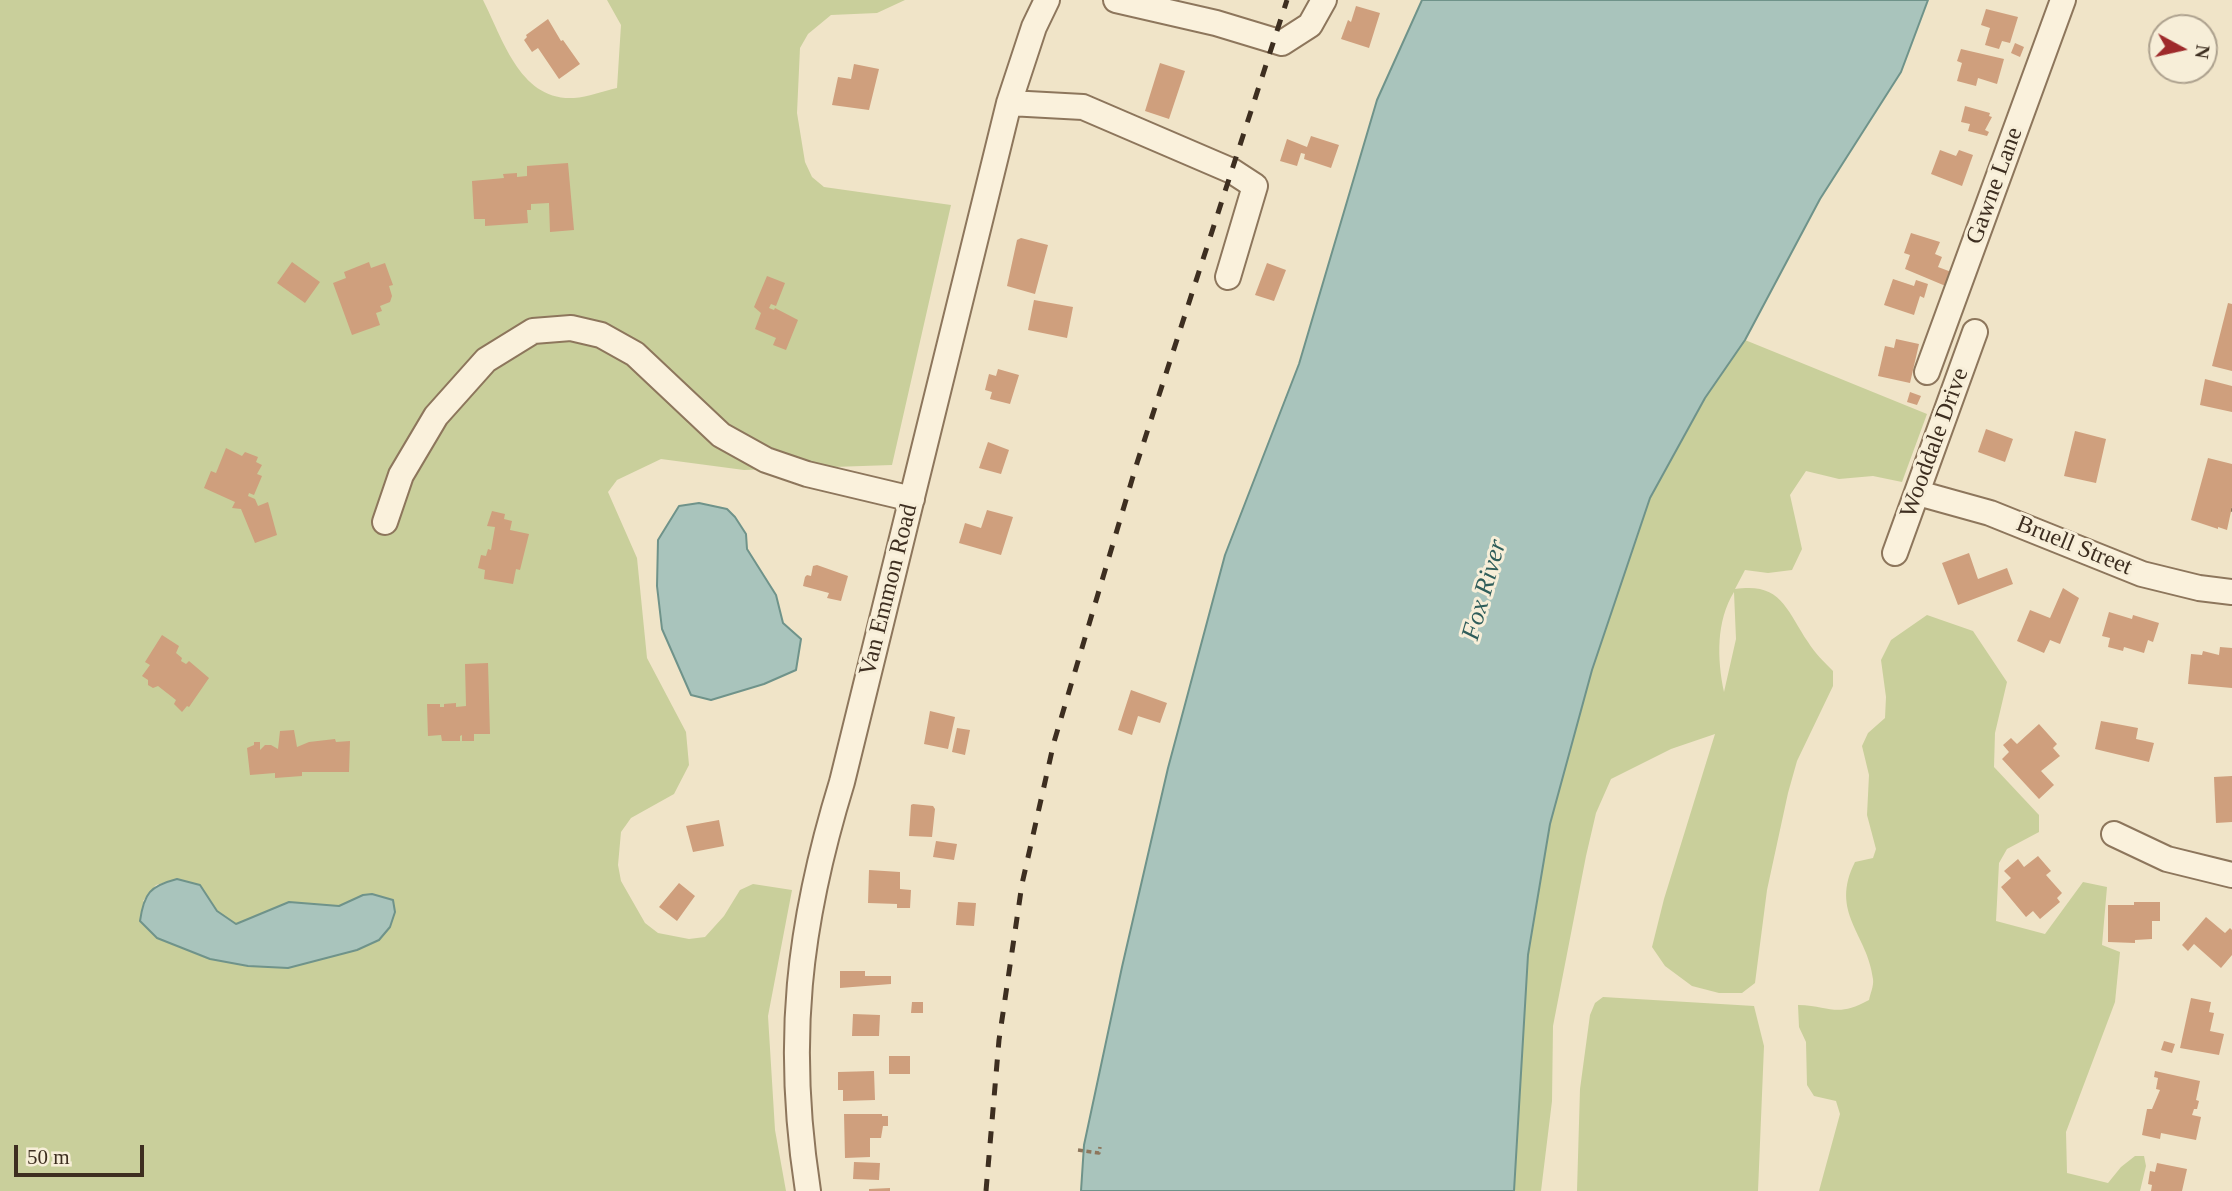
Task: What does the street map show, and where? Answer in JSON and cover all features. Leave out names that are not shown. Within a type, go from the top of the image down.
[{"type":"street","name":"Van Emmon Road","points":[[808,1191],[795,1062],[796,1016],[806,925],[825,835],[842,782],[1009,103],[1034,27],[1047,0]]},
{"type":"street","points":[[1116,0],[1216,23],[1282,43],[1310,25],[1324,0]]},
{"type":"street","name":"Gawne Lane","points":[[1927,372],[2063,0]]},
{"type":"street","points":[[1009,103],[1083,107],[1232,172],[1255,186],[1227,277]]},
{"type":"street","points":[[386,523],[401,475],[436,416],[486,360],[533,331],[571,328],[601,335],[635,354],[721,435],[766,460],[807,474],[912,499]]},
{"type":"street","name":"Wooddale Drive","points":[[1895,554],[1975,332]]},
{"type":"street","name":"Bruell Street","points":[[1918,493],[1990,513],[2142,574],[2199,588],[2232,592]]},
{"type":"street","points":[[2114,834],[2167,859],[2232,875]]},
{"type":"path","points":[[1078,1150],[1099,1153],[1100,1147]]},
{"type":"green space","points":[[0,0],[483,0],[506,49],[527,79],[555,96],[574,98],[617,88],[621,25],[607,0],[905,0],[877,13],[831,15],[808,34],[800,48],[797,113],[805,162],[812,177],[824,187],[951,205],[892,465],[744,470],[661,459],[617,480],[608,492],[637,558],[647,658],[686,732],[689,765],[674,794],[631,818],[621,832],[618,865],[621,881],[645,923],[658,933],[689,939],[705,937],[724,916],[740,890],[753,884],[792,890],[768,1016],[775,1130],[786,1191],[0,1191]],"holes":[[[177,879],[200,885],[217,911],[236,924],[289,903],[339,906],[363,895],[248,966],[143,901],[156,885]]]},
{"type":"green space","points":[[1745,340],[1927,414],[1902,482],[1873,476],[1839,479],[1806,471],[1790,495],[1802,549],[1792,570],[1768,573],[1745,570],[1735,589],[1750,588],[1773,594],[1787,609],[1813,649],[1833,671],[1833,686],[1797,761],[1788,793],[1767,890],[1755,983],[1742,993],[1719,993],[1692,986],[1665,966],[1652,947],[1664,899],[1715,734],[1671,749],[1611,779],[1596,813],[1553,1026],[1552,1101],[1541,1191],[1514,1191],[1528,955],[1550,824],[1592,670],[1650,498],[1705,398]],"holes":[[[1734,592],[1736,639],[1724,692],[1720,667],[1721,628]]]},
{"type":"green space","points":[[1927,615],[1973,631],[2007,682],[1995,733],[1994,767],[2039,815],[2039,832],[2007,849],[1999,863],[1996,921],[2045,934],[2083,882],[2107,887],[2102,945],[2120,952],[2115,1002],[2066,1132],[2067,1173],[2108,1183],[2121,1167],[2135,1156],[2144,1156],[2146,1166],[2140,1191],[1819,1191],[1840,1114],[1836,1101],[1814,1096],[1807,1085],[1806,1042],[1799,1027],[1798,1005],[1841,1010],[1869,1000],[1873,982],[1870,963],[1852,923],[1846,895],[1855,862],[1873,858],[1876,849],[1867,815],[1869,775],[1862,746],[1868,733],[1885,718],[1886,697],[1881,660],[1891,640]]},
{"type":"green space","points":[[1603,997],[1754,1006],[1764,1046],[1758,1191],[1577,1191],[1580,1089],[1590,1015],[1595,1003]]},
{"type":"water","name":"Fox River","points":[[1422,0],[1928,0],[1901,72],[1820,199],[1745,340],[1705,398],[1650,498],[1592,670],[1550,824],[1528,955],[1514,1191],[1081,1191],[1084,1145],[1122,967],[1168,768],[1225,555],[1299,364],[1377,100]]},
{"type":"water","points":[[699,503],[727,509],[735,517],[746,534],[747,549],[776,595],[783,623],[801,639],[796,670],[764,684],[711,700],[691,695],[662,629],[657,586],[658,540],[679,506]]},
{"type":"water","points":[[177,879],[200,885],[217,911],[236,924],[289,902],[339,906],[363,895],[372,894],[393,900],[395,912],[390,927],[379,940],[357,950],[288,968],[248,966],[210,959],[157,938],[140,921],[146,897],[150,892]]},
{"type":"building","points":[[1356,6],[1380,13],[1369,48],[1341,39]]},
{"type":"building","points":[[1986,9],[2018,17],[2010,43],[2002,41],[1999,49],[1985,45],[1990,28],[1981,25]]},
{"type":"building","points":[[548,19],[561,41],[563,40],[580,64],[559,79],[538,48],[532,52],[524,40],[526,35]]},
{"type":"building","points":[[2015,43],[2024,47],[2020,57],[2011,53]]},
{"type":"building","points":[[1961,49],[2004,59],[1997,84],[1978,78],[1976,86],[1957,81],[1962,63],[1957,61]]},
{"type":"building","points":[[1160,63],[1185,71],[1169,119],[1145,111]]},
{"type":"building","points":[[854,64],[879,69],[869,110],[832,105],[838,77],[851,79]]},
{"type":"building","points":[[1965,106],[1990,113],[1989,116],[1992,117],[1985,130],[1989,132],[1987,136],[1968,131],[1970,124],[1961,122]]},
{"type":"building","points":[[1311,136],[1339,145],[1331,168],[1304,159],[1305,154],[1301,153],[1297,166],[1280,161],[1287,139],[1307,147]]},
{"type":"building","points":[[1940,150],[1956,156],[1959,150],[1973,155],[1962,186],[1931,174]]},
{"type":"building","points":[[568,163],[574,230],[550,232],[549,203],[531,204],[531,210],[527,210],[528,223],[485,226],[485,219],[474,219],[472,181],[504,178],[503,174],[517,173],[517,177],[527,176],[527,166]]},
{"type":"building","points":[[1911,233],[1940,242],[1935,254],[1942,257],[1938,267],[1954,273],[1948,287],[1905,269],[1910,255],[1904,253]]},
{"type":"building","points":[[1021,238],[1048,245],[1035,294],[1007,286],[1017,240]]},
{"type":"building","points":[[292,262],[320,282],[305,303],[277,283]]},
{"type":"building","points":[[369,262],[371,268],[385,263],[393,285],[389,286],[392,296],[390,302],[380,306],[382,311],[376,313],[380,325],[352,335],[333,283],[346,278],[344,272]]},
{"type":"building","points":[[1267,263],[1286,270],[1274,301],[1255,295]]},
{"type":"building","points":[[767,276],[785,283],[776,306],[771,304],[769,308],[775,308],[798,320],[786,350],[773,345],[776,338],[755,329],[761,313],[754,307]]},
{"type":"building","points":[[1893,279],[1914,286],[1916,280],[1928,284],[1924,298],[1920,296],[1914,315],[1884,305]]},
{"type":"building","points":[[1034,300],[1073,307],[1067,338],[1028,330]]},
{"type":"building","points":[[2228,303],[2232,304],[2232,371],[2212,366]]},
{"type":"building","points":[[1896,339],[1919,344],[1910,383],[1878,376],[1885,346],[1894,348]]},
{"type":"building","points":[[998,369],[1019,375],[1010,404],[990,399],[992,392],[985,390],[989,374],[996,376]]},
{"type":"building","points":[[2205,379],[2232,386],[2232,412],[2200,405]]},
{"type":"building","points":[[1910,392],[1921,396],[1917,405],[1907,402]]},
{"type":"building","points":[[1986,429],[2013,439],[2005,462],[1978,452]]},
{"type":"building","points":[[2075,431],[2106,439],[2096,483],[2064,476]]},
{"type":"building","points":[[988,442],[1009,450],[1001,474],[979,468]]},
{"type":"building","points":[[226,448],[242,456],[245,452],[258,457],[256,462],[262,465],[257,474],[262,476],[254,495],[249,493],[248,496],[255,499],[258,506],[268,502],[277,535],[255,543],[241,509],[232,508],[235,502],[204,488],[211,471],[216,473]]},
{"type":"building","points":[[2208,458],[2232,464],[2232,507],[2227,530],[2191,520]]},
{"type":"building","points":[[987,510],[1013,517],[1001,555],[959,543],[965,523],[981,528]]},
{"type":"building","points":[[492,511],[505,514],[504,519],[512,521],[510,530],[529,534],[520,570],[516,569],[513,584],[484,579],[485,570],[478,568],[481,555],[486,556],[488,549],[491,550],[495,527],[487,526]]},
{"type":"building","points":[[1969,553],[1978,579],[2007,568],[2013,584],[1958,605],[1942,563]]},
{"type":"building","points":[[813,566],[848,576],[841,601],[827,598],[829,593],[803,586],[805,577],[811,576]]},
{"type":"building","points":[[2063,588],[2079,598],[2060,644],[2050,640],[2044,653],[2017,641],[2030,610],[2050,618]]},
{"type":"building","points":[[2109,612],[2132,619],[2133,615],[2159,623],[2153,642],[2148,640],[2144,653],[2124,647],[2123,651],[2108,647],[2110,638],[2102,636]]},
{"type":"building","points":[[162,635],[179,646],[176,653],[182,658],[181,661],[186,664],[189,661],[209,678],[189,707],[182,712],[174,704],[176,700],[158,686],[153,688],[148,685],[148,680],[142,676],[150,665],[145,662]]},
{"type":"building","points":[[2220,647],[2232,648],[2232,688],[2188,684],[2191,654],[2202,655],[2203,651],[2219,655]]},
{"type":"building","points":[[488,663],[490,734],[474,734],[474,741],[462,741],[462,735],[460,741],[442,741],[441,735],[428,736],[427,704],[440,704],[440,707],[444,707],[444,704],[456,703],[456,707],[466,706],[465,664]]},
{"type":"building","points":[[1131,690],[1167,703],[1160,723],[1138,716],[1132,735],[1118,730]]},
{"type":"building","points":[[930,711],[955,717],[948,749],[924,744]]},
{"type":"building","points":[[2101,721],[2138,728],[2136,739],[2154,743],[2149,762],[2095,749]]},
{"type":"building","points":[[2039,724],[2057,744],[2053,748],[2060,756],[2041,771],[2054,785],[2039,799],[2002,759],[2009,752],[2003,745],[2011,738],[2017,744]]},
{"type":"building","points":[[957,728],[970,730],[965,755],[952,752]]},
{"type":"building","points":[[294,730],[297,747],[309,742],[335,739],[336,742],[350,741],[349,772],[302,772],[302,776],[275,778],[275,773],[250,775],[247,748],[254,745],[254,742],[260,742],[260,750],[265,745],[278,749],[280,731]]},
{"type":"building","points":[[2232,776],[2232,822],[2216,823],[2214,777]]},
{"type":"building","points":[[913,804],[933,806],[935,809],[932,837],[909,836]]},
{"type":"building","points":[[719,820],[724,846],[693,852],[686,826]]},
{"type":"building","points":[[936,841],[957,844],[954,860],[933,857]]},
{"type":"building","points":[[2038,856],[2051,871],[2046,875],[2062,893],[2057,898],[2060,902],[2040,919],[2033,911],[2026,917],[2001,887],[2011,878],[2004,871],[2018,859],[2024,867]]},
{"type":"building","points":[[869,870],[900,872],[900,889],[911,890],[910,908],[897,908],[897,904],[868,903]]},
{"type":"building","points":[[679,883],[695,896],[677,921],[659,907]]},
{"type":"building","points":[[958,902],[976,903],[974,926],[956,925]]},
{"type":"building","points":[[2134,902],[2160,902],[2160,921],[2152,921],[2152,939],[2135,940],[2135,943],[2108,942],[2108,905],[2134,905]]},
{"type":"building","points":[[2206,917],[2225,933],[2230,928],[2232,930],[2232,955],[2221,968],[2194,944],[2188,951],[2182,945]]},
{"type":"building","points":[[840,971],[865,971],[865,976],[891,976],[891,984],[840,988]]},
{"type":"building","points":[[2191,998],[2211,1002],[2209,1012],[2214,1013],[2210,1031],[2224,1034],[2219,1055],[2180,1048]]},
{"type":"building","points":[[912,1002],[923,1002],[923,1013],[911,1013]]},
{"type":"building","points":[[853,1014],[880,1015],[879,1036],[852,1036]]},
{"type":"building","points":[[2164,1041],[2175,1044],[2172,1053],[2161,1050]]},
{"type":"building","points":[[889,1056],[910,1056],[910,1074],[889,1074]]},
{"type":"building","points":[[874,1071],[875,1100],[843,1101],[843,1090],[838,1090],[838,1072]]},
{"type":"building","points":[[2155,1071],[2200,1081],[2196,1100],[2199,1101],[2192,1115],[2201,1117],[2196,1140],[2161,1133],[2160,1139],[2142,1135],[2147,1109],[2152,1109],[2160,1090],[2156,1089],[2158,1078],[2154,1077]]},
{"type":"building","points":[[844,1114],[888,1116],[888,1126],[883,1126],[881,1138],[870,1138],[870,1157],[845,1158]]},
{"type":"building","points":[[854,1162],[880,1163],[879,1180],[853,1179]]},
{"type":"building","points":[[2157,1163],[2187,1169],[2182,1191],[2151,1191],[2152,1185],[2148,1184],[2150,1171],[2155,1172]]},
{"type":"building","points":[[890,1188],[890,1191],[869,1191],[869,1189]]},
{"type":"railway","points":[[986,1191],[999,1040],[1022,884],[1054,742],[1137,463],[1287,0]]}]
